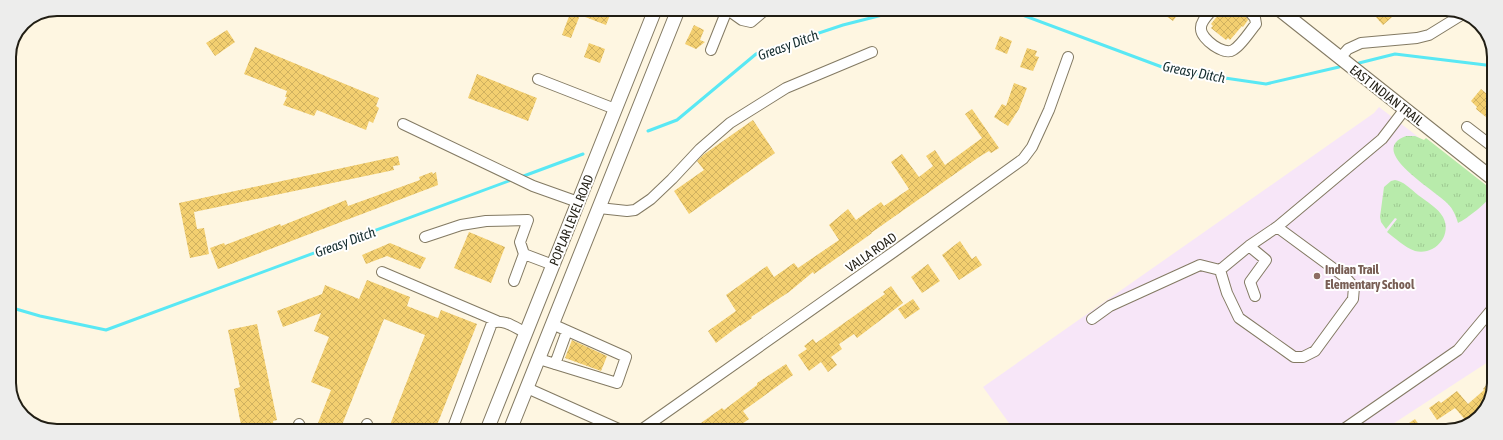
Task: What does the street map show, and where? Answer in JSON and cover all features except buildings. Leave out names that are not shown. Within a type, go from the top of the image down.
[{"type":"main road","name":"POPLAR LEVEL ROAD","points":[[489,424],[653,16]]},
{"type":"main road","name":"POPLAR LEVEL ROAD","points":[[512,424],[676,16]]},
{"type":"main road","name":"EAST INDIAN TRAIL","points":[[1288,16],[1487,174]]},
{"type":"street","points":[[712,50],[726,16]]},
{"type":"street","points":[[736,16],[742,20],[751,22],[758,16]]},
{"type":"street","points":[[1207,16],[1201,24],[1203,36],[1223,52],[1234,50],[1256,24],[1253,16]]},
{"type":"street","points":[[1340,58],[1348,49],[1361,43],[1417,38],[1429,35],[1458,17]]},
{"type":"street","points":[[599,208],[627,211],[635,210],[651,199],[700,149],[730,123],[786,88],[872,52]]},
{"type":"street","name":"VALLA ROAD","points":[[650,424],[1023,159],[1032,147],[1049,110],[1068,57]]},
{"type":"street","points":[[538,79],[615,108]]},
{"type":"street","points":[[1220,270],[1249,246],[1277,227],[1382,139],[1405,109]]},
{"type":"street","points":[[403,124],[529,184],[578,202]]},
{"type":"street","points":[[1467,127],[1487,142]]},
{"type":"street","points":[[425,237],[461,226],[486,221],[528,220],[520,242],[524,254],[514,281]]},
{"type":"street","points":[[1220,270],[1226,293],[1239,318],[1294,357],[1303,357],[1315,351],[1353,299],[1354,287],[1345,276],[1277,227]]},
{"type":"street","points":[[1249,246],[1266,260],[1250,282],[1255,296]]},
{"type":"street","points":[[524,254],[553,265]]},
{"type":"street","points":[[1092,318],[1110,306],[1200,265],[1220,270]]},
{"type":"street","points":[[382,272],[526,333]]},
{"type":"street","points":[[1351,424],[1458,350],[1487,315]]},
{"type":"street","points":[[454,424],[492,323],[497,321]]},
{"type":"street","points":[[539,359],[617,383],[626,357],[552,324]]},
{"type":"street","points":[[555,364],[567,330]]},
{"type":"street","points":[[527,388],[608,424]]},
{"type":"shaded area","name":"Indian Trail Elementary School","points":[[1379,107],[1487,189],[1487,363],[1393,424],[1010,424],[983,387],[1374,113]]},
{"type":"green space","points":[[1406,136],[1415,136],[1424,140],[1426,138],[1487,186],[1487,201],[1467,218],[1458,223],[1448,204],[1419,181],[1398,161],[1394,151],[1396,143]]},
{"type":"green space","points":[[1395,180],[1407,186],[1435,208],[1443,217],[1446,231],[1440,243],[1435,247],[1422,252],[1415,251],[1403,245],[1387,232],[1397,219],[1395,218],[1386,229],[1381,222],[1380,217],[1384,187],[1391,181]]},
{"type":"waterway","name":"Greasy Ditch","points":[[648,131],[677,120],[756,54],[843,25],[878,16]]},
{"type":"waterway","name":"Greasy Ditch","points":[[1025,16],[1170,70],[1266,84],[1339,67]]},
{"type":"waterway","name":"Greasy Ditch","points":[[1359,63],[1395,54],[1487,65]]},
{"type":"waterway","name":"Greasy Ditch","points":[[521,177],[583,154]]},
{"type":"waterway","name":"Greasy Ditch","points":[[16,309],[40,316],[106,330],[514,179]]},
{"type":"place","name":"Indian Trail Elementary School","points":[[1317,276]]}]
